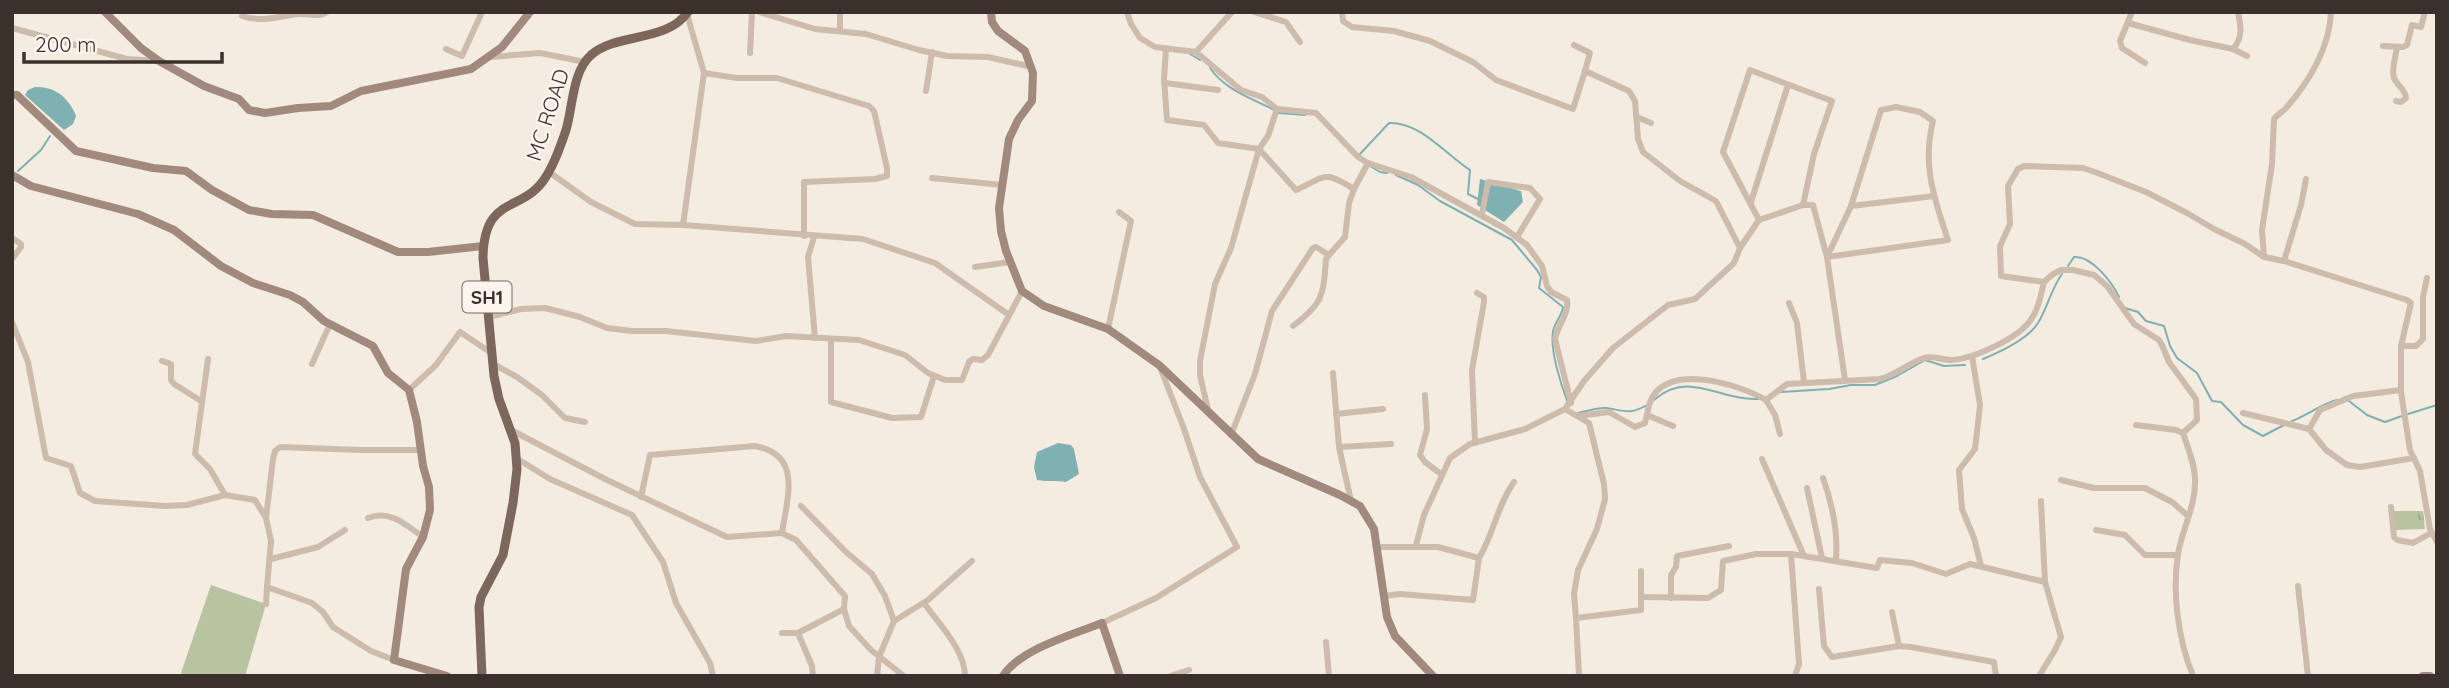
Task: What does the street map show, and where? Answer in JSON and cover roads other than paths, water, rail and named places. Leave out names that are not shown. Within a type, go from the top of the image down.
[{"type":"main road","name":"MC ROAD","points":[[482,676],[479,607],[481,597],[503,555],[516,484],[515,443],[499,399],[493,359],[484,246],[487,229],[496,214],[539,187],[549,172],[566,129],[578,78],[590,56],[608,45],[660,31],[673,25],[687,13]]},
{"type":"street","points":[[105,12],[141,48],[159,61],[204,86],[239,99],[249,110],[265,113],[331,106],[361,91],[459,73],[490,57],[508,41],[530,12]]},
{"type":"street","points":[[242,16],[252,20],[303,14],[320,16],[327,12]]},
{"type":"street","points":[[446,49],[462,56],[482,12]]},
{"type":"street","points":[[750,53],[752,12]]},
{"type":"street","points":[[759,12],[815,29],[866,34],[947,56],[988,57],[1032,67]]},
{"type":"street","points":[[840,12],[840,31]]},
{"type":"street","points":[[991,12],[992,22],[998,32],[1024,51],[1032,67],[1032,101],[1018,120],[1009,139],[999,208],[1001,231],[1022,291],[1044,306],[1108,329],[1159,365],[1258,459],[1360,506],[1374,529],[1387,617],[1395,636],[1433,676]]},
{"type":"street","points":[[1127,12],[1140,38],[1155,47],[1196,52],[1241,90],[1262,97],[1277,109],[1316,113],[1357,156],[1368,163],[1411,177],[1482,214],[1527,245],[1542,266],[1551,292],[1567,300],[1567,312],[1555,339],[1571,402]]},
{"type":"street","points":[[1196,52],[1232,12]]},
{"type":"street","points":[[1254,12],[1286,22],[1300,42]]},
{"type":"street","points":[[1342,12],[1343,21],[1352,27],[1394,30],[1430,41],[1473,62],[1496,80],[1573,109],[1590,53],[1574,45]]},
{"type":"street","points":[[2132,12],[2120,41],[2122,48],[2145,63]]},
{"type":"street","points":[[2233,49],[2238,44],[2241,29],[2238,12]]},
{"type":"street","points":[[2264,257],[2262,230],[2272,164],[2273,122],[2276,116],[2284,111],[2311,72],[2326,44],[2331,12]]},
{"type":"street","points":[[2383,46],[2407,45],[2412,25],[2421,27],[2424,12]]},
{"type":"street","points":[[683,225],[704,74],[687,13]]},
{"type":"street","points":[[2128,23],[2233,49],[2247,56]]},
{"type":"street","points":[[12,28],[127,59],[159,61]]},
{"type":"street","points":[[2396,101],[2402,102],[2406,98],[2406,93],[2393,74],[2398,47]]},
{"type":"street","points":[[1166,49],[1167,120],[1204,125],[1218,143],[1259,149],[1296,190],[1329,176],[1354,189]]},
{"type":"street","points":[[926,91],[932,52]]},
{"type":"street","points":[[490,57],[540,53],[585,62]]},
{"type":"street","points":[[1585,71],[1629,91],[1635,101],[1638,139],[1643,152],[1680,181],[1716,201],[1740,248]]},
{"type":"street","points":[[1759,220],[1723,152],[1750,71],[1832,101],[1814,154],[1803,205]]},
{"type":"street","points":[[704,74],[737,78],[777,78],[869,106],[874,111],[887,176],[875,179],[804,182],[804,236]]},
{"type":"street","points":[[1165,83],[1217,90]]},
{"type":"street","points":[[1751,202],[1788,85]]},
{"type":"street","points":[[12,95],[17,95],[31,106],[76,151],[153,168],[186,171],[212,190],[249,210],[272,214],[313,215],[398,252],[484,246]]},
{"type":"street","points":[[1896,107],[1920,112],[1933,121],[1927,142],[1934,196],[1948,240],[1827,257],[1851,206],[1881,110],[1896,107]]},
{"type":"street","points":[[1210,415],[1200,375],[1200,360],[1215,284],[1231,247],[1259,149],[1268,136],[1277,109]]},
{"type":"street","points":[[1637,117],[1651,123]]},
{"type":"street","points":[[1293,326],[1320,301],[1326,259],[1345,237],[1349,202],[1368,163]]},
{"type":"street","points":[[2044,282],[2001,276],[1999,264],[2000,246],[2010,224],[2008,186],[2018,169],[2029,165],[2088,169],[2135,187],[2245,244],[2264,257],[2407,300],[2411,303],[2411,310],[2401,346],[2401,390],[2410,450],[2420,471],[2431,533],[2437,542]]},
{"type":"street","points":[[549,172],[591,202],[635,224],[683,225],[863,239],[935,263],[1009,314]]},
{"type":"street","points":[[12,175],[31,186],[64,193],[149,219],[174,230],[229,271],[253,283],[290,295],[330,324],[373,346],[388,373],[409,390],[418,422],[430,504],[423,537],[406,569],[394,660]]},
{"type":"street","points":[[932,178],[1002,185]]},
{"type":"street","points":[[2284,261],[2306,179]]},
{"type":"street","points":[[1482,214],[1488,182],[1530,188],[1540,199],[1517,237]]},
{"type":"street","points":[[1851,206],[1934,196]]},
{"type":"street","points":[[1416,545],[1419,528],[1450,458],[1475,443],[1525,429],[1565,410],[1584,381],[1613,348],[1668,305],[1695,299],[1703,294],[1734,263],[1740,248],[1759,220],[1803,205],[1813,205],[1827,257],[1845,380]]},
{"type":"street","points":[[1108,329],[1131,221],[1119,212]]},
{"type":"street","points":[[814,237],[808,257],[815,338]]},
{"type":"street","points":[[12,238],[21,244],[12,259]]},
{"type":"street","points":[[1231,435],[1255,374],[1272,311],[1312,248],[1329,255]]},
{"type":"street","points":[[975,267],[1010,262]]},
{"type":"street","points":[[1766,400],[1787,384],[1880,379],[1926,357],[1949,360],[1972,356],[2009,338],[2032,319],[2044,282],[2061,270],[2073,270],[2094,275],[2107,285],[2134,324],[2162,345],[2169,362],[2196,399],[2197,420],[2183,433]]},
{"type":"street","points":[[2401,346],[2416,346],[2423,339],[2423,297],[2427,278]]},
{"type":"street","points":[[489,317],[521,309],[545,308],[580,317],[607,328],[632,331],[666,331],[756,341],[786,336],[859,340],[905,355],[934,376],[945,380],[962,380],[969,362],[973,359],[982,360],[988,355],[1022,291]]},
{"type":"street","points":[[1475,443],[1472,370],[1484,296],[1478,293]]},
{"type":"street","points":[[1789,303],[1797,323],[1804,382]]},
{"type":"street","points":[[12,322],[29,362],[46,457],[71,466],[80,493],[95,501],[165,506],[187,505],[225,495],[255,500],[266,518]]},
{"type":"street","points":[[312,364],[330,324]]},
{"type":"street","points":[[409,390],[436,365],[460,332],[534,389],[565,418],[585,422]]},
{"type":"street","points":[[831,339],[831,402],[892,418],[921,417],[934,376]]},
{"type":"street","points":[[1972,356],[1980,405],[1979,416],[1975,449],[1959,470],[1962,509],[1974,538],[1981,566]]},
{"type":"street","points":[[208,359],[195,454],[211,469],[225,495]]},
{"type":"street","points":[[163,361],[171,364],[171,380],[174,384],[201,401]]},
{"type":"street","points":[[1003,676],[1008,668],[1025,656],[1156,598],[1237,547],[1200,477],[1159,365]]},
{"type":"street","points":[[1333,373],[1339,447],[1351,501]]},
{"type":"street","points":[[1578,416],[1609,412],[1635,427],[1645,423],[1651,398],[1656,392],[1681,379],[1694,378],[1728,385],[1766,400],[1775,415],[1780,435]]},
{"type":"street","points":[[2309,429],[2320,410],[2353,396],[2401,390]]},
{"type":"street","points":[[1425,395],[1427,429],[1420,456],[1441,474]]},
{"type":"street","points":[[1336,414],[1384,409]]},
{"type":"street","points":[[1565,410],[1589,423],[1604,484],[1605,499],[1597,529],[1578,570],[1574,594],[1579,676]]},
{"type":"street","points":[[2243,412],[2309,429],[2326,450],[2347,465],[2360,467],[2414,458]]},
{"type":"street","points":[[1647,415],[1673,426]]},
{"type":"street","points":[[2136,425],[2183,433]]},
{"type":"street","points":[[511,430],[641,497],[727,537],[782,533],[796,540],[845,596],[844,608],[849,626],[879,657],[904,676]]},
{"type":"street","points":[[2183,433],[2195,477],[2178,555],[2176,601],[2182,643],[2193,676]]},
{"type":"street","points":[[1339,447],[1391,444]]},
{"type":"street","points":[[641,497],[650,455],[755,446],[765,448],[783,461],[790,473],[782,533]]},
{"type":"street","points":[[266,604],[271,541],[266,518],[275,451],[280,447],[421,450]]},
{"type":"street","points":[[516,458],[550,479],[632,515],[663,562],[676,603],[710,663],[713,676]]},
{"type":"street","points":[[1762,459],[1804,556]]},
{"type":"street","points":[[1823,478],[1829,496],[1837,548],[1836,560]]},
{"type":"street","points":[[2061,480],[2095,488],[2145,488],[2172,502],[2188,516]]},
{"type":"street","points":[[1384,596],[1399,594],[1472,600],[1479,558],[1488,541],[1503,497],[1514,482]]},
{"type":"street","points":[[1807,488],[1822,558]]},
{"type":"street","points":[[2039,676],[2061,637],[2045,582],[2041,501]]},
{"type":"street","points":[[801,506],[872,574],[885,596],[894,621]]},
{"type":"street","points":[[2391,507],[2394,537],[2397,540],[2413,542],[2431,533]]},
{"type":"street","points":[[368,518],[378,514],[397,519],[423,537]]},
{"type":"street","points":[[271,559],[318,547],[345,530]]},
{"type":"street","points":[[2096,530],[2125,535],[2145,555],[2178,555]]},
{"type":"street","points":[[1671,598],[1671,575],[1676,567],[1677,556],[1729,546]]},
{"type":"street","points":[[1377,547],[1438,547],[1479,558]]},
{"type":"street","points":[[1641,597],[1708,598],[1721,590],[1723,561],[1756,554],[1791,554],[1877,568],[1880,559],[1946,574],[1969,564],[2045,582]]},
{"type":"street","points":[[1791,554],[1799,664],[1795,676]]},
{"type":"street","points":[[877,676],[879,657],[894,621],[924,603],[972,561]]},
{"type":"street","points":[[1576,618],[1641,610],[1641,571]]},
{"type":"street","points":[[2298,586],[2308,676]]},
{"type":"street","points":[[267,587],[312,603],[323,612],[333,627],[371,652],[447,676]]},
{"type":"street","points":[[1819,589],[1824,646],[1832,657],[1899,646],[1994,662],[1996,676]]},
{"type":"street","points":[[924,603],[957,650],[965,665],[965,676]]},
{"type":"street","points":[[782,633],[798,633],[844,608]]},
{"type":"street","points":[[1892,612],[1899,646]]},
{"type":"street","points":[[1102,623],[1120,676]]},
{"type":"street","points":[[798,633],[812,666],[813,676]]},
{"type":"street","points":[[1326,642],[1329,676]]},
{"type":"street","points":[[1170,676],[1189,670]]},
{"type":"street","points":[[2423,676],[2430,676]]},
{"type":"water","points":[[35,87],[60,94],[76,116],[73,124],[64,130],[25,95]]},
{"type":"water","points":[[1480,179],[1521,191],[1523,202],[1504,222],[1477,205]]},
{"type":"water","points":[[1058,443],[1071,445],[1074,449],[1079,474],[1066,482],[1037,480],[1034,467],[1037,452]]},
{"type":"waterway","points":[[1190,54],[1200,60]]},
{"type":"waterway","points":[[1210,68],[1231,88],[1274,110]]},
{"type":"waterway","points":[[1279,113],[1305,115]]},
{"type":"waterway","points":[[1360,154],[1389,123],[1412,128],[1470,170],[1468,194],[1478,199]]},
{"type":"waterway","points":[[18,171],[41,150],[50,136]]},
{"type":"waterway","points":[[1370,166],[1387,173]]},
{"type":"waterway","points":[[1396,175],[1512,240],[1537,270],[1541,277],[1539,288],[1563,307],[1552,340],[1568,403]]},
{"type":"waterway","points":[[2068,266],[2074,257],[2087,260],[2106,277],[2119,297]]},
{"type":"waterway","points":[[1983,359],[2013,344],[2033,329],[2062,274]]},
{"type":"waterway","points":[[2125,308],[2138,312],[2146,321],[2164,326],[2177,358],[2197,373],[2212,401],[2221,402],[2243,425],[2263,436],[2284,425]]},
{"type":"waterway","points":[[1781,392],[1875,385],[1925,360],[1944,366],[1965,365]]},
{"type":"waterway","points":[[1654,400],[1679,387],[1758,399]]},
{"type":"waterway","points":[[2292,421],[2337,400]]},
{"type":"waterway","points":[[2349,401],[2367,415],[2385,422],[2402,416]]},
{"type":"waterway","points":[[1578,413],[1604,408],[1632,411],[1647,405]]},
{"type":"waterway","points":[[2408,414],[2437,405]]}]
